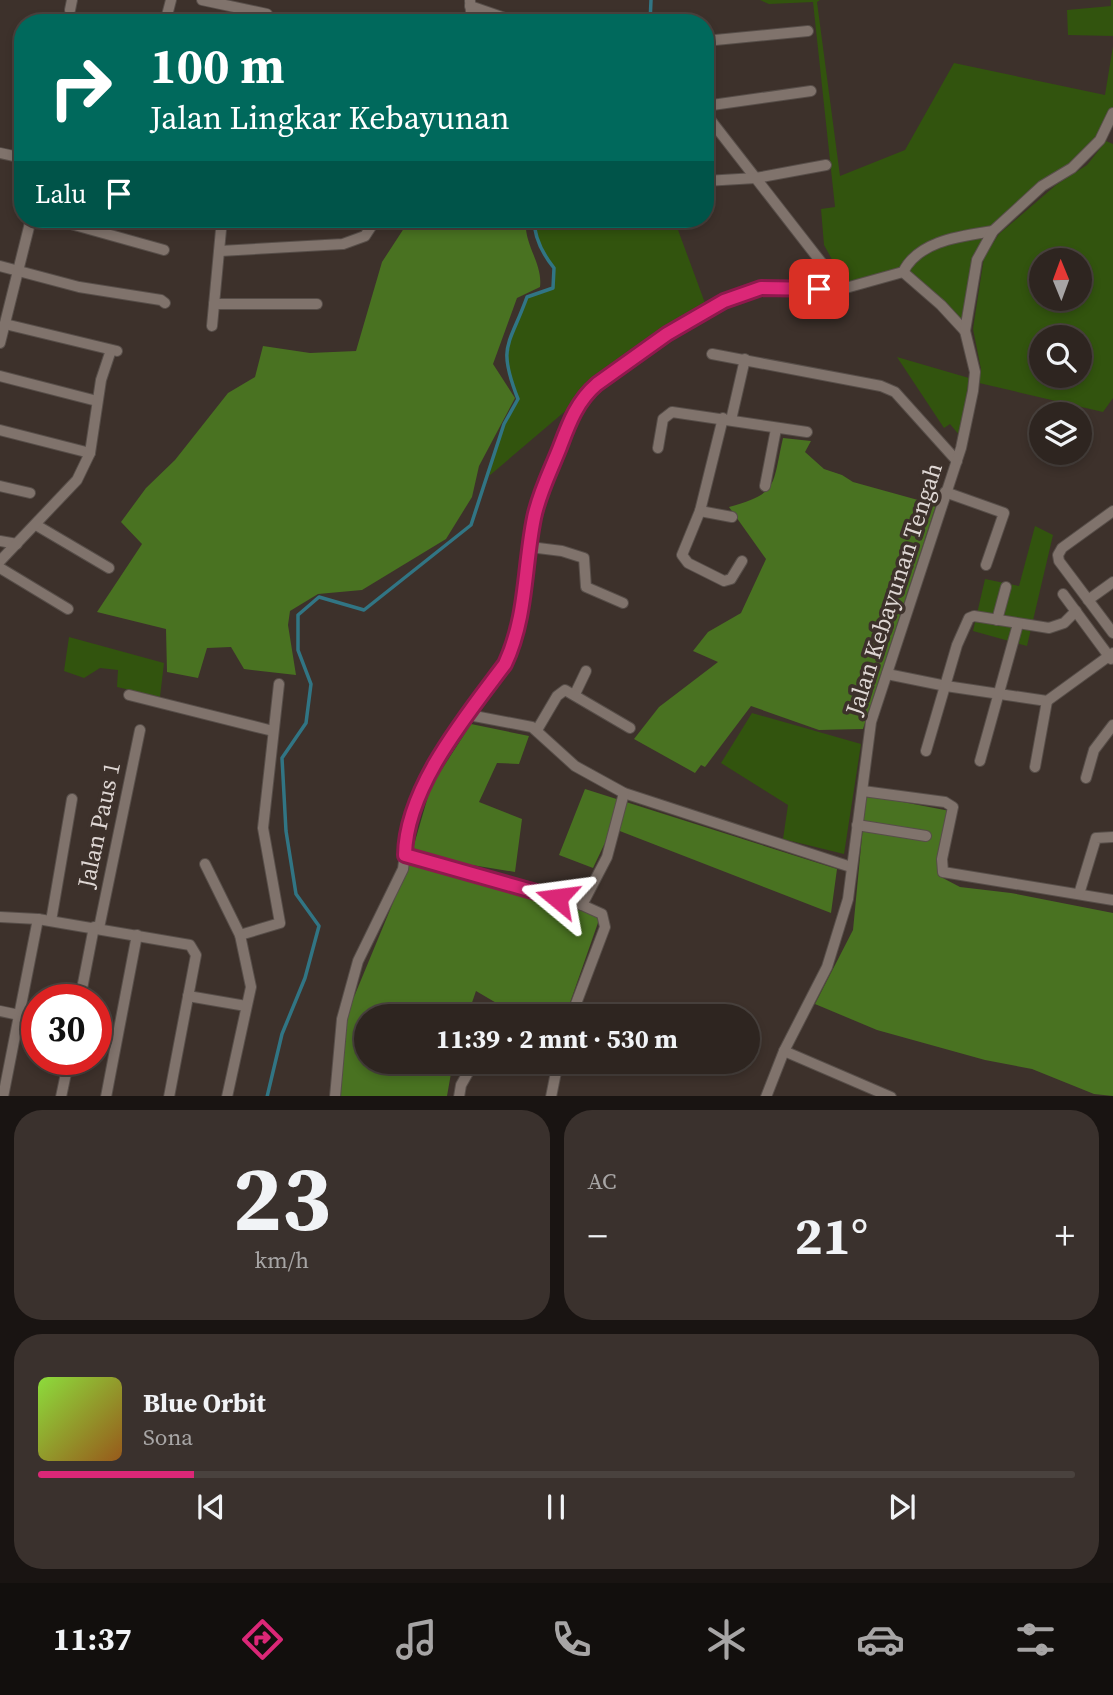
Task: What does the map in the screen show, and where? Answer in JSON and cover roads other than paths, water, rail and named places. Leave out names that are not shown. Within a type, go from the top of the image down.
[{"type":"street","points":[[202,0],[267,14]]},
{"type":"street","points":[[470,3],[497,14]]},
{"type":"street","points":[[714,40],[808,31]]},
{"type":"street","points":[[714,105],[811,91]]},
{"type":"street","points":[[335,1096],[342,1019],[358,961],[403,869],[410,817],[419,790],[505,664],[514,645],[521,623],[538,502],[569,422],[583,396],[667,334],[724,301],[761,288],[842,289],[902,272],[909,262],[946,239],[993,231],[1042,186],[1072,168],[1100,140],[1113,113]]},
{"type":"street","points":[[714,124],[842,289]]},
{"type":"street","points":[[714,180],[756,178],[826,165]]},
{"type":"street","points":[[0,343],[28,228]]},
{"type":"street","points":[[85,228],[164,250]]},
{"type":"street","points":[[212,326],[221,228]]},
{"type":"street","points":[[220,251],[344,244],[365,236],[370,228]]},
{"type":"street","name":"Jalan Kebayunan Tengah","points":[[766,1096],[784,1051],[827,967],[848,899],[871,722],[945,492],[962,449],[975,372],[965,331],[977,260],[993,231]]},
{"type":"street","points":[[0,266],[79,287],[166,303]]},
{"type":"street","name":"Jalan Kebayunan Tengah","points":[[902,272],[941,305],[965,331]]},
{"type":"street","points":[[214,304],[317,304]]},
{"type":"street","points":[[0,561],[72,488],[90,453],[97,401],[117,351],[85,341],[5,324]]},
{"type":"street","points":[[712,354],[881,386],[895,392],[957,461]]},
{"type":"street","points":[[742,561],[728,581],[684,559],[683,550],[700,510],[745,359]]},
{"type":"street","points":[[0,376],[97,401]]},
{"type":"street","points":[[658,448],[666,415],[680,412],[807,432]]},
{"type":"street","points":[[765,486],[776,429]]},
{"type":"street","points":[[0,430],[90,453]]},
{"type":"street","points":[[0,486],[30,493]]},
{"type":"street","points":[[945,492],[1004,513],[986,565]]},
{"type":"street","points":[[700,510],[732,517]]},
{"type":"street","points":[[1113,511],[1062,548],[1058,555],[1059,561],[1113,633]]},
{"type":"street","points":[[36,525],[109,568]]},
{"type":"street","points":[[0,541],[17,544]]},
{"type":"street","points":[[530,547],[562,551],[584,558],[586,587],[623,603]]},
{"type":"street","points":[[0,568],[68,610]]},
{"type":"street","points":[[1088,600],[1113,582]]},
{"type":"street","points":[[997,620],[1006,587]]},
{"type":"street","points":[[887,674],[1047,701],[1112,657],[1063,594]]},
{"type":"street","points":[[926,751],[967,620],[974,616],[1039,628],[1057,627],[1076,611]]},
{"type":"street","points":[[980,761],[1018,624]]},
{"type":"street","points":[[575,694],[586,671]]},
{"type":"street","points":[[240,935],[280,923],[263,828],[279,684]]},
{"type":"street","points":[[537,730],[559,692],[565,690],[630,728]]},
{"type":"street","points":[[129,695],[273,731]]},
{"type":"street","points":[[1035,767],[1047,701]]},
{"type":"street","points":[[469,715],[514,722],[537,730],[575,766],[624,793],[851,867]]},
{"type":"street","points":[[1086,778],[1094,750],[1113,725]]},
{"type":"street","name":"Jalan Paus 1","points":[[84,984],[140,730]]},
{"type":"street","points":[[863,791],[945,802],[953,807],[942,859],[943,872],[1113,900]]},
{"type":"street","points":[[582,905],[607,856],[624,793]]},
{"type":"street","points":[[51,920],[72,799]]},
{"type":"street","points":[[857,825],[926,836]]},
{"type":"street","points":[[1079,894],[1096,838],[1113,837]]},
{"type":"street","points":[[405,855],[582,905],[602,914],[605,927],[576,1004]]},
{"type":"street","points":[[205,864],[240,935],[251,987],[227,1096]]},
{"type":"street","points":[[0,917],[51,920],[185,942],[193,948],[196,956],[169,1096]]},
{"type":"street","points":[[3,1096],[38,919]]},
{"type":"street","points":[[106,1096],[137,935]]},
{"type":"street","points":[[188,996],[246,1006]]},
{"type":"street","points":[[0,1012],[19,1015]]},
{"type":"street","points":[[784,1051],[889,1096]]},
{"type":"street","points":[[459,1096],[467,1074]]},
{"type":"street","points":[[551,1096],[556,1074]]},
{"type":"street","points":[[61,1096],[66,1075]]},
{"type":"waterway","points":[[650,14],[651,0]]},
{"type":"waterway","points":[[267,1096],[282,1034],[305,978],[319,926],[296,894],[286,831],[282,758],[306,723],[311,684],[298,650],[298,615],[319,597],[364,610],[471,525],[504,424],[518,399],[508,367],[511,337],[527,297],[553,288],[554,268],[540,245],[535,228]]}]
